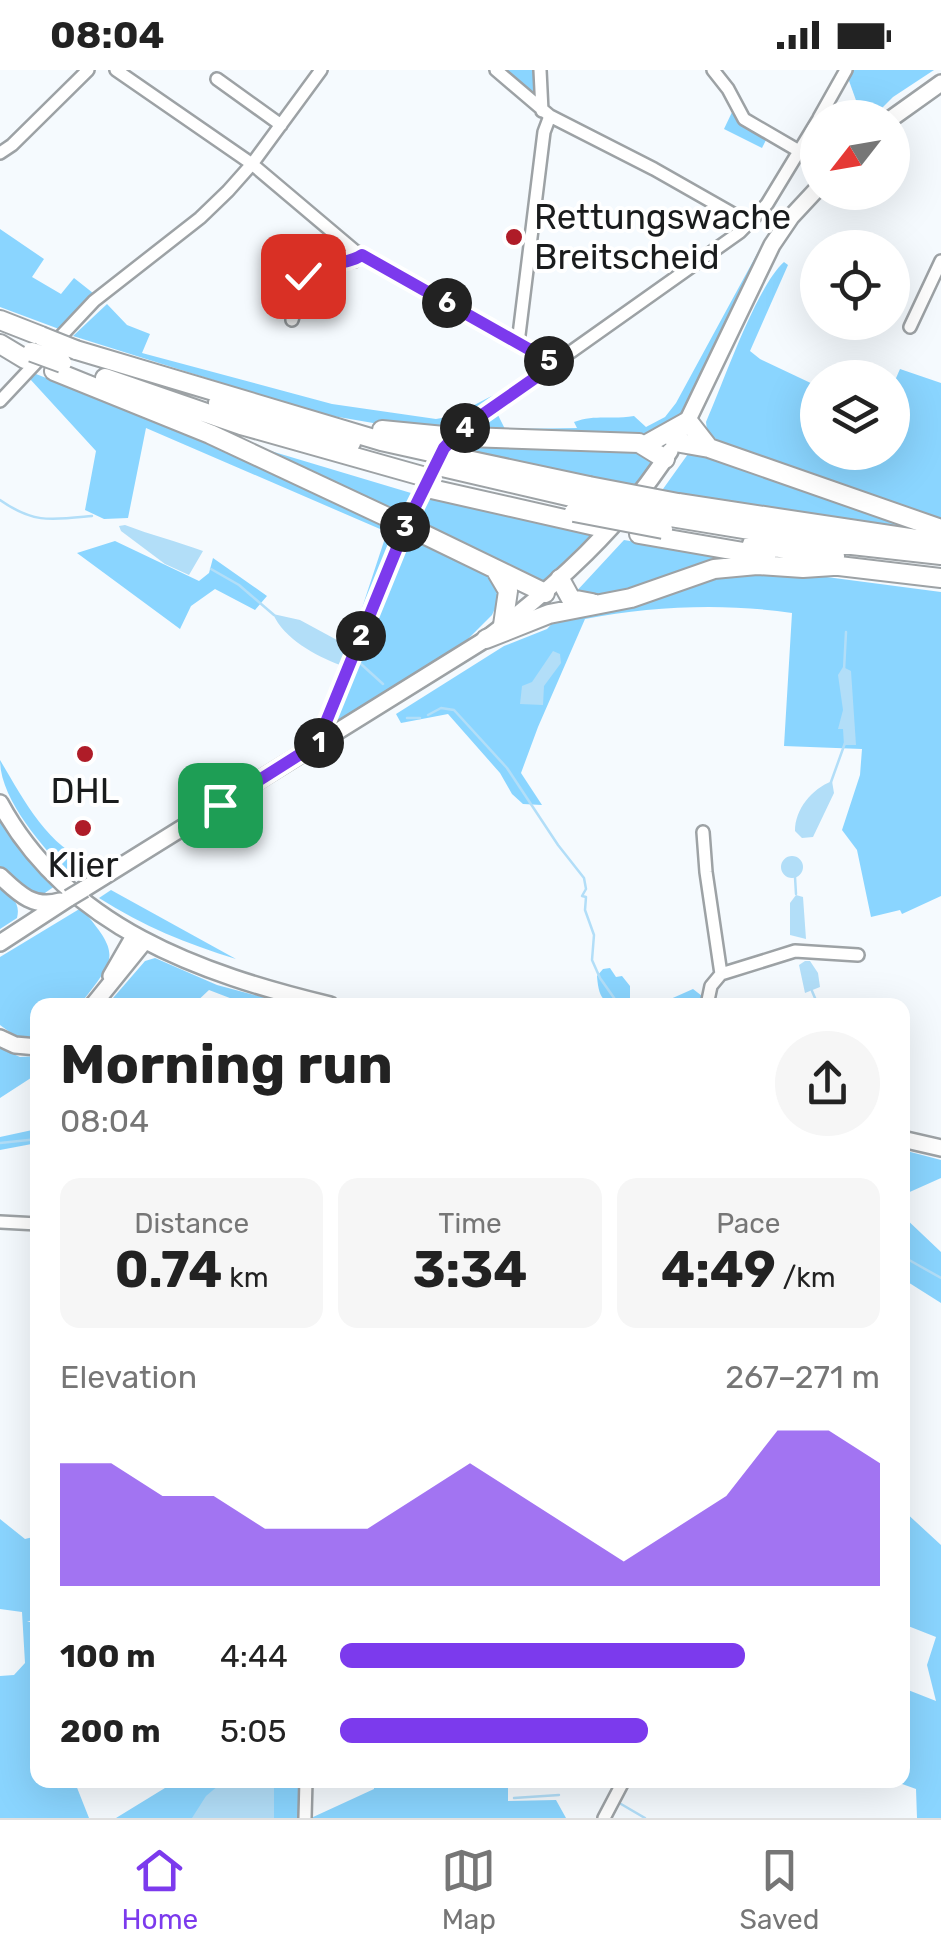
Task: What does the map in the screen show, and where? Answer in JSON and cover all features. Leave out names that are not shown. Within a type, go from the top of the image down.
[{"type":"highway","points":[[0,320],[22,348],[244,412],[595,526],[833,566],[941,578]]},
{"type":"highway","points":[[22,348],[317,420],[397,433],[645,444],[688,421],[710,448]]},
{"type":"highway","points":[[64,361],[103,389],[287,468],[545,593]]},
{"type":"highway","points":[[103,389],[287,449],[816,541],[941,554]]},
{"type":"highway","points":[[317,420],[381,441],[431,471],[670,516],[941,542]]},
{"type":"highway","points":[[676,442],[710,448],[941,530]]},
{"type":"highway","points":[[645,444],[665,459]]},
{"type":"highway","points":[[670,516],[782,549],[941,568]]},
{"type":"highway","points":[[486,638],[560,610],[632,598],[724,568],[757,564],[833,566]]},
{"type":"highway","points":[[495,569],[508,591],[503,626]]},
{"type":"highway","points":[[560,579],[571,599],[601,604]]},
{"type":"main road","points":[[910,105],[941,83]]},
{"type":"main road","points":[[0,943],[486,638],[545,593],[622,514],[665,459],[688,421],[772,246],[800,207]]},
{"type":"main road","points":[[0,803],[44,866],[103,917],[139,939],[219,974],[305,998]]},
{"type":"main road","points":[[0,876],[21,896],[44,905],[69,898]]},
{"type":"main road","points":[[21,896],[26,926]]},
{"type":"main road","points":[[103,917],[118,958]]},
{"type":"main road","points":[[107,984],[118,958],[139,939]]},
{"type":"main road","points":[[97,998],[139,939]]},
{"type":"main road","points":[[0,1038],[30,1046]]},
{"type":"main road","points":[[910,1141],[941,1148]]},
{"type":"street","points":[[0,153],[88,70]]},
{"type":"street","points":[[116,70],[252,164],[362,255],[555,364]]},
{"type":"street","points":[[0,401],[94,301],[200,218],[252,164],[321,70]]},
{"type":"street","points":[[496,70],[546,113],[750,223]]},
{"type":"street","points":[[518,343],[546,113],[540,70]]},
{"type":"street","points":[[324,739],[324,727],[408,521],[444,448],[462,429],[750,223],[767,204],[799,151],[744,119],[728,88],[713,70]]},
{"type":"street","points":[[828,100],[846,70]]},
{"type":"street","points":[[217,78],[282,125]]},
{"type":"street","points":[[292,320],[306,271],[354,261],[362,255]]},
{"type":"street","points":[[910,327],[941,262]]},
{"type":"street","points":[[703,832],[721,974]]},
{"type":"street","points":[[708,998],[711,986],[721,974],[795,951],[858,955]]},
{"type":"street","points":[[0,1222],[30,1224]]},
{"type":"street","points":[[305,1818],[306,1788]]},
{"type":"street","points":[[604,1818],[620,1788]]},
{"type":"shaded area","points":[[504,70],[537,70],[538,94],[533,97]]},
{"type":"shaded area","points":[[853,70],[934,70],[890,100],[856,100],[848,78]]},
{"type":"shaded area","points":[[733,110],[767,138],[762,148],[724,129]]},
{"type":"shaded area","points":[[0,229],[44,259],[32,277],[61,294],[74,278],[93,293],[59,329],[0,307]]},
{"type":"shaded area","points":[[758,252],[696,387],[678,417],[660,432],[653,436],[467,432],[492,414],[498,415],[505,429],[577,428],[574,422],[582,420],[634,416],[646,427],[665,417]]},
{"type":"shaded area","points":[[784,262],[788,265],[750,351],[800,378],[800,470],[910,470],[910,372],[941,383],[941,523],[719,442],[707,431],[706,422],[751,314]]},
{"type":"shaded area","points":[[107,304],[127,325],[150,334],[142,353],[332,404],[436,419],[506,390],[506,394],[454,430],[402,428],[321,414],[73,336]]},
{"type":"shaded area","points":[[36,374],[217,445],[399,531],[367,611],[362,608],[387,532],[146,428],[128,518],[104,519],[85,510],[96,451],[30,379]]},
{"type":"shaded area","points":[[237,441],[411,493],[403,518]]},
{"type":"shaded area","points":[[454,444],[627,446],[654,459],[632,489],[452,451]]},
{"type":"shaded area","points":[[688,454],[697,455],[941,534],[658,496]]},
{"type":"shaded area","points":[[425,497],[591,535],[539,586],[414,523]]},
{"type":"shaded area","points":[[119,526],[203,551],[189,575],[165,564],[121,531]]},
{"type":"shaded area","points":[[409,536],[492,577],[503,591],[492,615],[468,639],[337,723],[336,715],[379,617],[374,614]]},
{"type":"shaded area","points":[[624,540],[740,559],[618,597],[573,595]]},
{"type":"shaded area","points":[[115,541],[199,581],[209,573],[213,558],[267,596],[255,610],[215,589],[191,606],[180,629],[77,553]]},
{"type":"shaded area","points":[[773,570],[941,592],[941,896],[902,914],[900,910],[871,917],[857,850],[842,830],[860,775],[862,749],[784,746],[792,613],[688,607],[585,619],[521,773],[542,805],[523,804],[512,794],[500,773],[448,714],[401,723],[396,714],[504,646],[547,629],[560,615],[709,575]]},
{"type":"shaded area","points":[[273,614],[300,620],[348,646],[340,665],[293,639]]},
{"type":"shaded area","points":[[553,651],[560,654],[561,663],[544,686],[543,705],[520,704],[522,686],[532,682]]},
{"type":"shaded area","points":[[843,667],[851,671],[856,745],[844,745],[843,729],[838,729],[843,710],[838,675]]},
{"type":"shaded area","points":[[0,760],[50,834],[93,864],[70,876],[60,865],[15,807]]},
{"type":"shaded area","points":[[832,781],[834,793],[813,837],[802,838],[795,831],[801,808]]},
{"type":"shaded area","points":[[0,822],[31,864],[55,886],[39,897],[27,892],[0,866]]},
{"type":"shaded area","points":[[792,856],[800,859],[800,875],[792,878],[784,875],[781,867],[784,859]]},
{"type":"shaded area","points":[[0,887],[14,900],[18,912],[17,918],[0,929]]},
{"type":"shaded area","points":[[111,890],[236,959],[166,933],[99,898]]},
{"type":"shaded area","points":[[796,895],[803,897],[806,939],[790,935],[790,903]]},
{"type":"shaded area","points":[[81,908],[103,937],[109,956],[107,966],[85,998],[30,998],[30,1038],[15,1036],[0,1025],[0,957]]},
{"type":"shaded area","points":[[155,958],[217,985],[266,998],[230,998],[209,990],[200,998],[113,998],[145,961]]},
{"type":"shaded area","points":[[810,961],[818,973],[820,987],[805,993],[799,965]]},
{"type":"shaded area","points":[[610,968],[616,977],[622,976],[630,986],[630,998],[603,998],[597,976]]},
{"type":"shaded area","points":[[693,989],[702,996],[702,998],[673,998]]},
{"type":"shaded area","points":[[0,1048],[20,1057],[30,1056],[30,1079],[0,1098]]},
{"type":"shaded area","points":[[30,1131],[30,1144],[0,1150],[0,1137]]},
{"type":"shaded area","points":[[910,1152],[941,1160],[941,1178],[910,1192]]},
{"type":"shaded area","points":[[910,1223],[941,1252],[941,1303],[910,1283]]},
{"type":"shaded area","points":[[910,1516],[941,1545],[941,1818],[917,1818],[916,1789],[910,1787],[910,1691],[936,1701],[927,1665],[936,1637],[910,1627]]},
{"type":"shaded area","points":[[0,1519],[25,1539],[30,1538],[30,1788],[77,1788],[89,1818],[0,1818],[0,1676],[14,1675],[25,1663],[22,1612],[0,1609]]},
{"type":"shaded area","points":[[165,1788],[302,1788],[301,1818],[116,1818]]},
{"type":"shaded area","points":[[216,1788],[274,1788],[274,1818],[192,1818]]},
{"type":"shaded area","points":[[508,1788],[508,1801],[556,1800],[566,1818],[311,1818],[374,1789]]},
{"type":"waterway","points":[[0,500],[34,517],[92,516]]},
{"type":"waterway","points":[[211,569],[239,585],[274,615]]},
{"type":"waterway","points":[[844,670],[846,632]]},
{"type":"waterway","points":[[361,664],[383,684]]},
{"type":"waterway","points":[[428,715],[441,708],[454,710],[507,768],[584,878],[586,889],[582,896],[586,897],[585,910],[594,935],[592,960],[614,998]]},
{"type":"waterway","points":[[407,718],[420,718]]},
{"type":"waterway","points":[[831,782],[845,743]]},
{"type":"waterway","points":[[795,877],[796,894]]},
{"type":"waterway","points":[[812,991],[815,998]]},
{"type":"waterway","points":[[0,1143],[30,1140]]},
{"type":"waterway","points":[[910,1261],[941,1278]]},
{"type":"waterway","points":[[514,1798],[559,1795]]},
{"type":"waterway","points":[[621,1804],[645,1818]]},
{"type":"place","name":"Rettungswache Breitscheid","points":[[514,237]]},
{"type":"place","name":"DHL","points":[[85,754]]},
{"type":"place","name":"Klier","points":[[83,828]]},
{"type":"route","points":[[220,805],[324,739],[324,727],[408,521],[444,448],[462,429],[555,364],[362,255],[354,261],[310,269],[303,276]]}]
